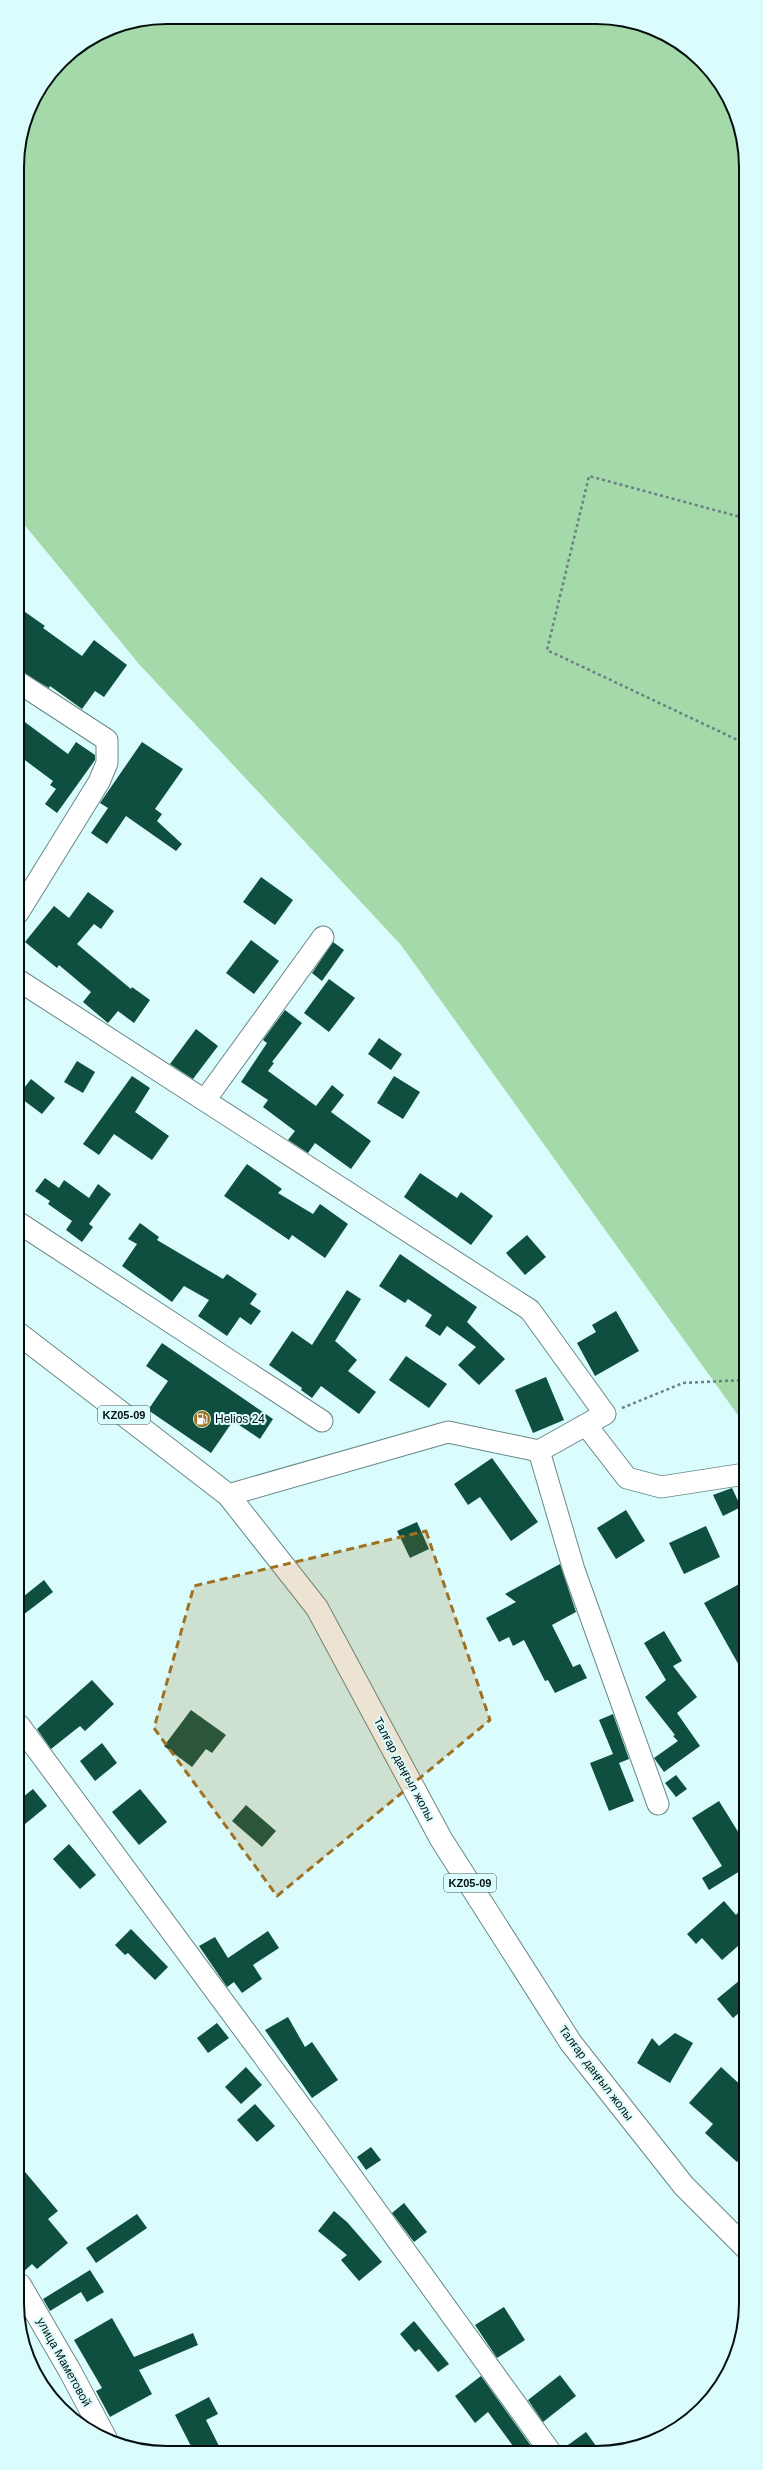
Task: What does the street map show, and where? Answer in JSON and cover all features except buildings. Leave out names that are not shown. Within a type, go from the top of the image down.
[{"type":"main road","name":"Талғар даңғыл жолы","points":[[24,1338],[228,1495],[317,1608],[441,1839],[571,2043],[684,2186],[739,2241]]},
{"type":"main road","name":"улица Маметовой","points":[[24,2292],[70,2371],[101,2430]]},
{"type":"street","points":[[24,686],[107,740],[107,763],[99,782],[24,903]]},
{"type":"street","points":[[205,1100],[323,936]]},
{"type":"street","points":[[24,984],[530,1310],[605,1414],[538,1451],[448,1432],[228,1495]]},
{"type":"street","points":[[24,1226],[322,1421]]},
{"type":"street","points":[[586,1425],[627,1478],[661,1487],[739,1475]]},
{"type":"street","points":[[538,1451],[574,1570],[658,1804]]},
{"type":"street","points":[[24,1733],[307,2115],[546,2446]]},
{"type":"path","points":[[739,517],[588,476],[547,650],[739,740]]},
{"type":"path","points":[[605,1414],[683,1383],[739,1380]]},
{"type":"highlighted area","points":[[426,1531],[490,1720],[277,1896],[154,1728],[194,1586]]},
{"type":"green space","points":[[158,24],[605,24],[633,29],[651,35],[668,43],[690,59],[704,73],[715,88],[728,112],[734,130],[739,158],[739,1417],[401,945],[139,664],[24,524],[24,158],[29,130],[35,112],[43,95],[59,73],[73,59],[95,43],[130,29]]},
{"type":"place","name":"Helios 24","points":[[202,1419]]}]
